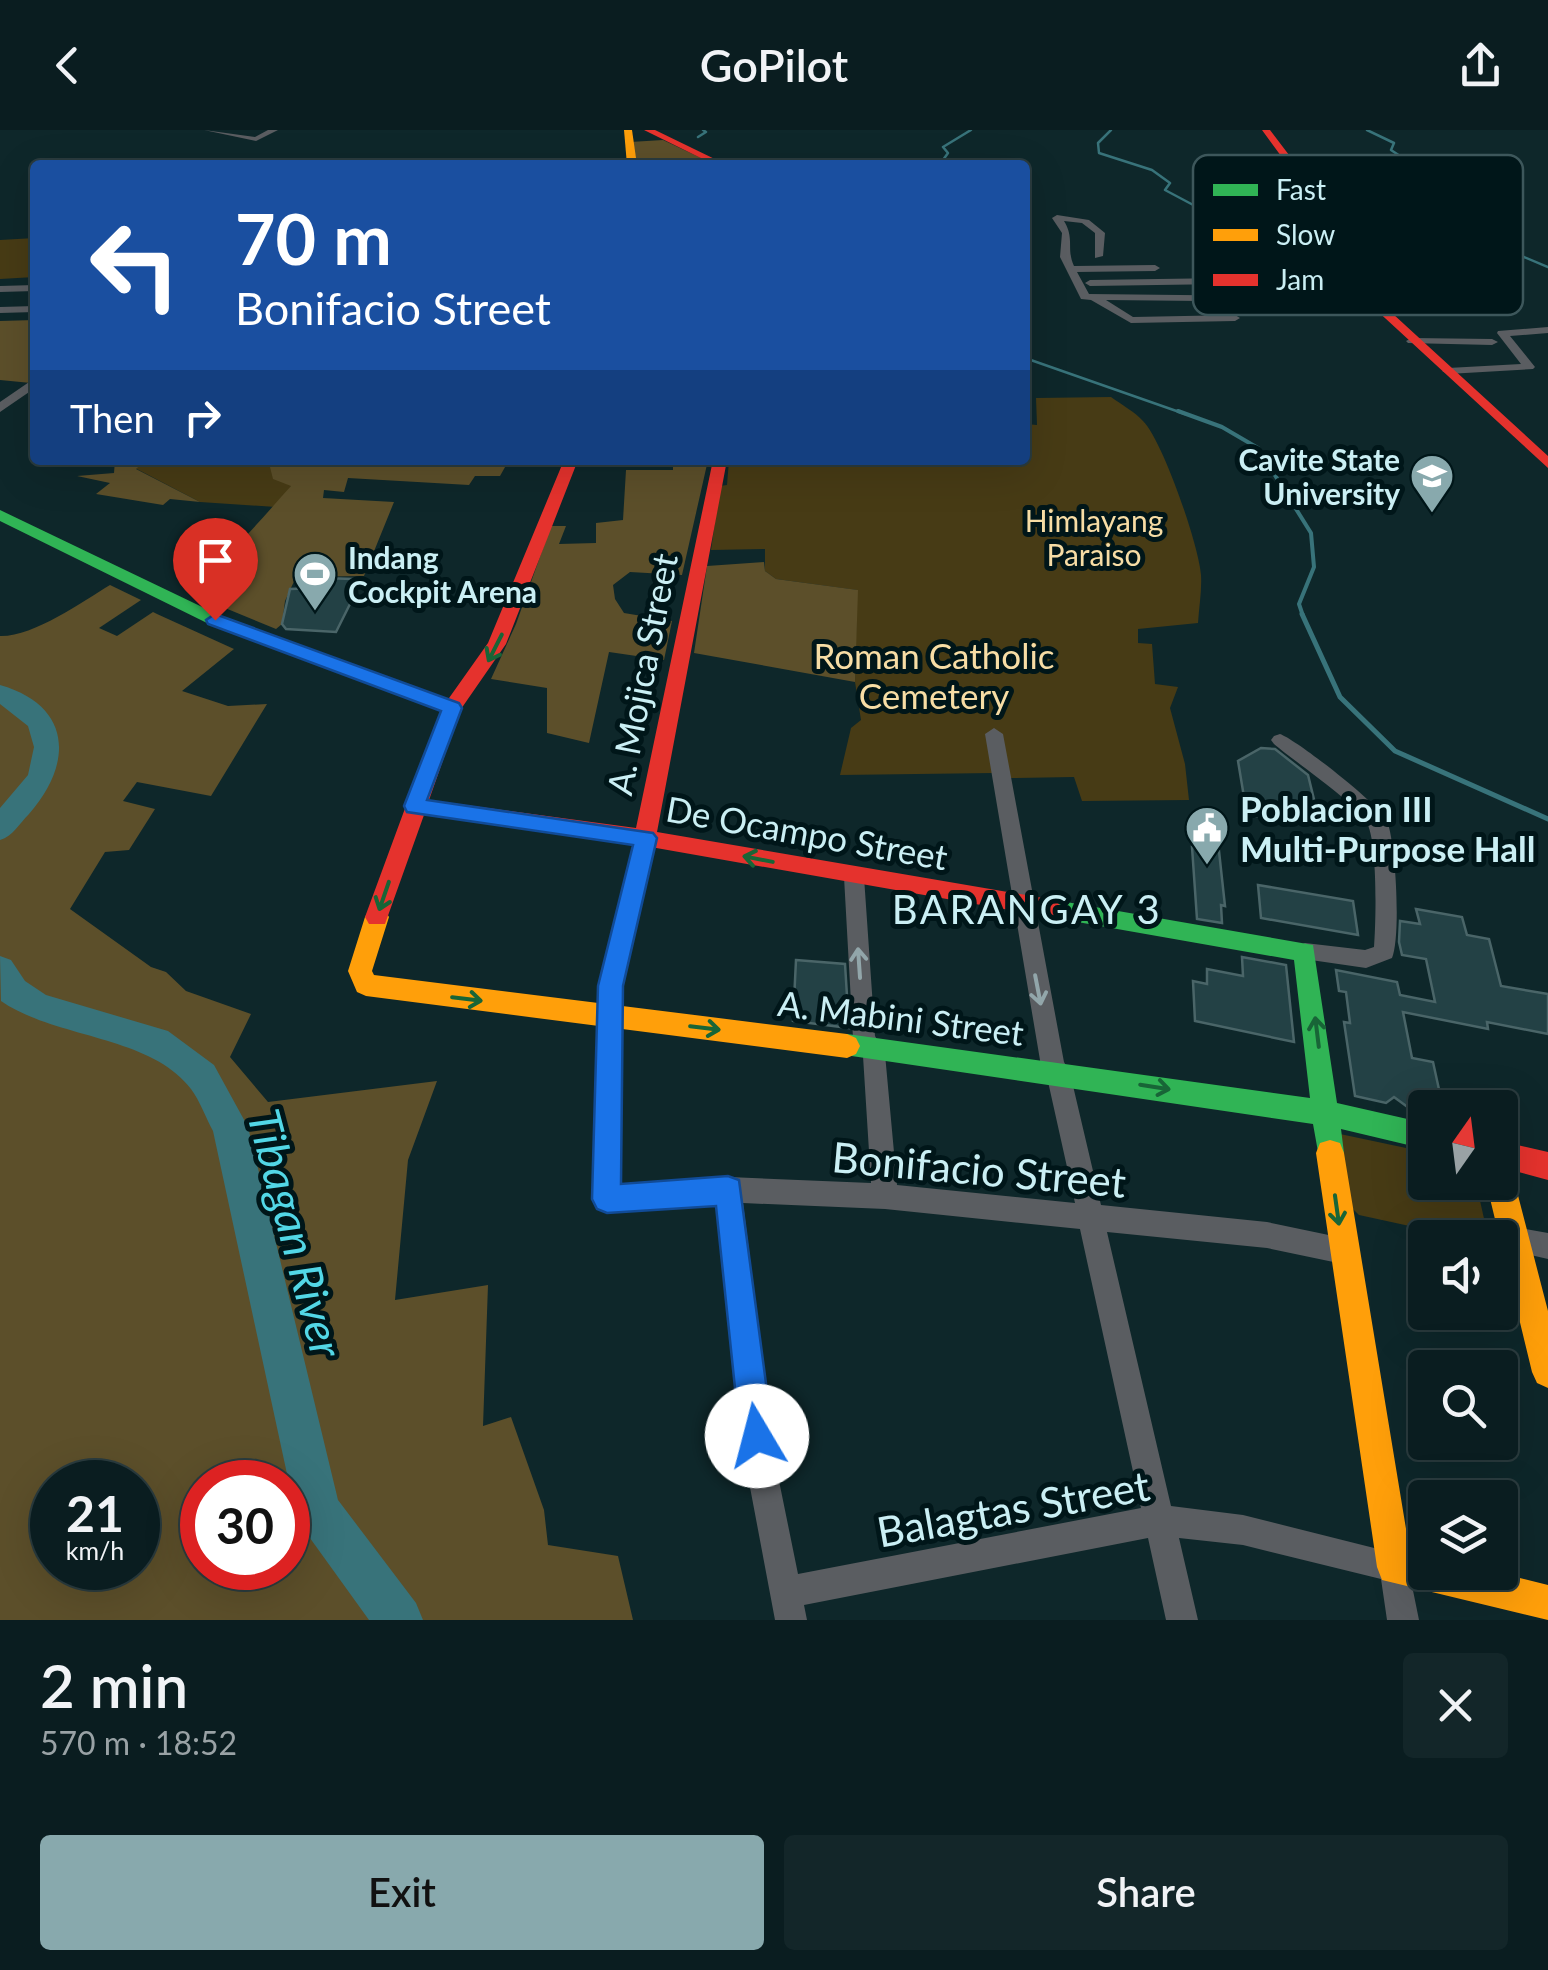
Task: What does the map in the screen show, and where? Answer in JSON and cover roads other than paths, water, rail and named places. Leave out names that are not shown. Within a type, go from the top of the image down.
[{"type":"main road","points":[[628,130],[631,160]]},
{"type":"main road","points":[[648,130],[711,160]]},
{"type":"main road","points":[[1266,130],[1287,155]]},
{"type":"main road","points":[[1386,315],[1548,464]]},
{"type":"main road","points":[[414,806],[452,708],[497,644],[569,465]]},
{"type":"main road","name":"A. Mojica Street","points":[[646,838],[719,465]]},
{"type":"main road","points":[[0,515],[215,620],[452,708]]},
{"type":"main road","name":"De Ocampo Street","points":[[414,806],[646,838],[1305,952]]},
{"type":"main road","name":"A. Mabini Street","points":[[414,806],[362,964],[360,975],[366,985],[1058,1073],[1326,1113],[1408,1132]]},
{"type":"main road","points":[[1305,952],[1343,1251],[1394,1567]]},
{"type":"main road","points":[[1518,1158],[1548,1166]]},
{"type":"main road","points":[[1518,1256],[1548,1372]]},
{"type":"main road","name":"Balagtas Street","points":[[1394,1567],[1548,1603]]},
{"type":"street","points":[[208,130],[255,139],[274,130]]},
{"type":"street","points":[[1098,256],[1100,232],[1093,225],[1086,219],[1057,218],[1068,233],[1065,257],[1085,296],[1193,298]]},
{"type":"street","points":[[1065,257],[1146,255]]},
{"type":"street","points":[[1072,269],[1155,268]]},
{"type":"street","points":[[1078,284],[1193,282]]},
{"type":"street","points":[[0,289],[30,288]]},
{"type":"street","points":[[1093,297],[1130,320],[1235,318]]},
{"type":"street","points":[[0,310],[30,309]]},
{"type":"street","points":[[1448,371],[1529,367],[1502,333],[1548,330]]},
{"type":"street","points":[[1412,342],[1492,342]]},
{"type":"street","points":[[4,406],[30,386]]},
{"type":"street","points":[[4,406],[30,405]]},
{"type":"street","points":[[994,734],[1053,1066],[1058,1073],[1093,1220],[1182,1620]]},
{"type":"street","points":[[1280,740],[1368,810],[1380,833],[1387,918],[1384,952],[1366,960],[1305,952]]},
{"type":"street","name":"A. Mojica Street","points":[[607,1199],[608,1017],[616,956],[646,838]]},
{"type":"street","points":[[854,877],[864,1038],[874,1054],[885,1196]]},
{"type":"street","points":[[728,1190],[761,1466],[788,1606]]},
{"type":"street","name":"Bonifacio Street","points":[[607,1199],[728,1190],[885,1196],[1267,1235],[1343,1251]]},
{"type":"street","points":[[1518,1241],[1548,1246]]},
{"type":"street","name":"Balagtas Street","points":[[788,1606],[1160,1520],[1243,1530],[1394,1567]]},
{"type":"street","points":[[1394,1567],[1404,1620]]},
{"type":"waterway","points":[[698,137],[706,132],[703,130]]},
{"type":"waterway","points":[[943,160],[948,153],[943,147],[971,130]]},
{"type":"waterway","points":[[1111,130],[1098,143],[1099,153],[1152,170],[1170,183],[1165,190],[1193,205]]},
{"type":"waterway","points":[[1367,130],[1394,143],[1391,150],[1398,155]]},
{"type":"waterway","points":[[1523,257],[1548,267]]},
{"type":"waterway","points":[[1030,360],[1185,414]]},
{"type":"waterway","points":[[1178,411],[1222,427],[1258,448],[1311,533],[1314,567],[1299,604],[1303,616]]},
{"type":"waterway","points":[[1302,614],[1340,697],[1395,751],[1548,819]]},
{"type":"waterway","name":"Tibagan River","points":[[0,694],[16,701],[39,721],[48,747],[41,776],[0,829]]},
{"type":"waterway","name":"Tibagan River","points":[[0,970],[13,991],[37,1007],[156,1042],[202,1076],[230,1127],[318,1511],[399,1620]]},
{"type":"place","name":"Cavite State University","points":[[1432,514]]},
{"type":"place","name":"Indang Cockpit Arena","points":[[315,612]]},
{"type":"place","name":"Poblacion III Multi-Purpose Hall","points":[[1207,866]]},
{"type":"district","name":"BARANGAY 3","points":[[1027,909]]},
{"type":"park label","name":"Himlayang Paraiso","points":[[1094,537]]},
{"type":"park label","name":"Roman Catholic Cemetery","points":[[934,675]]}]
